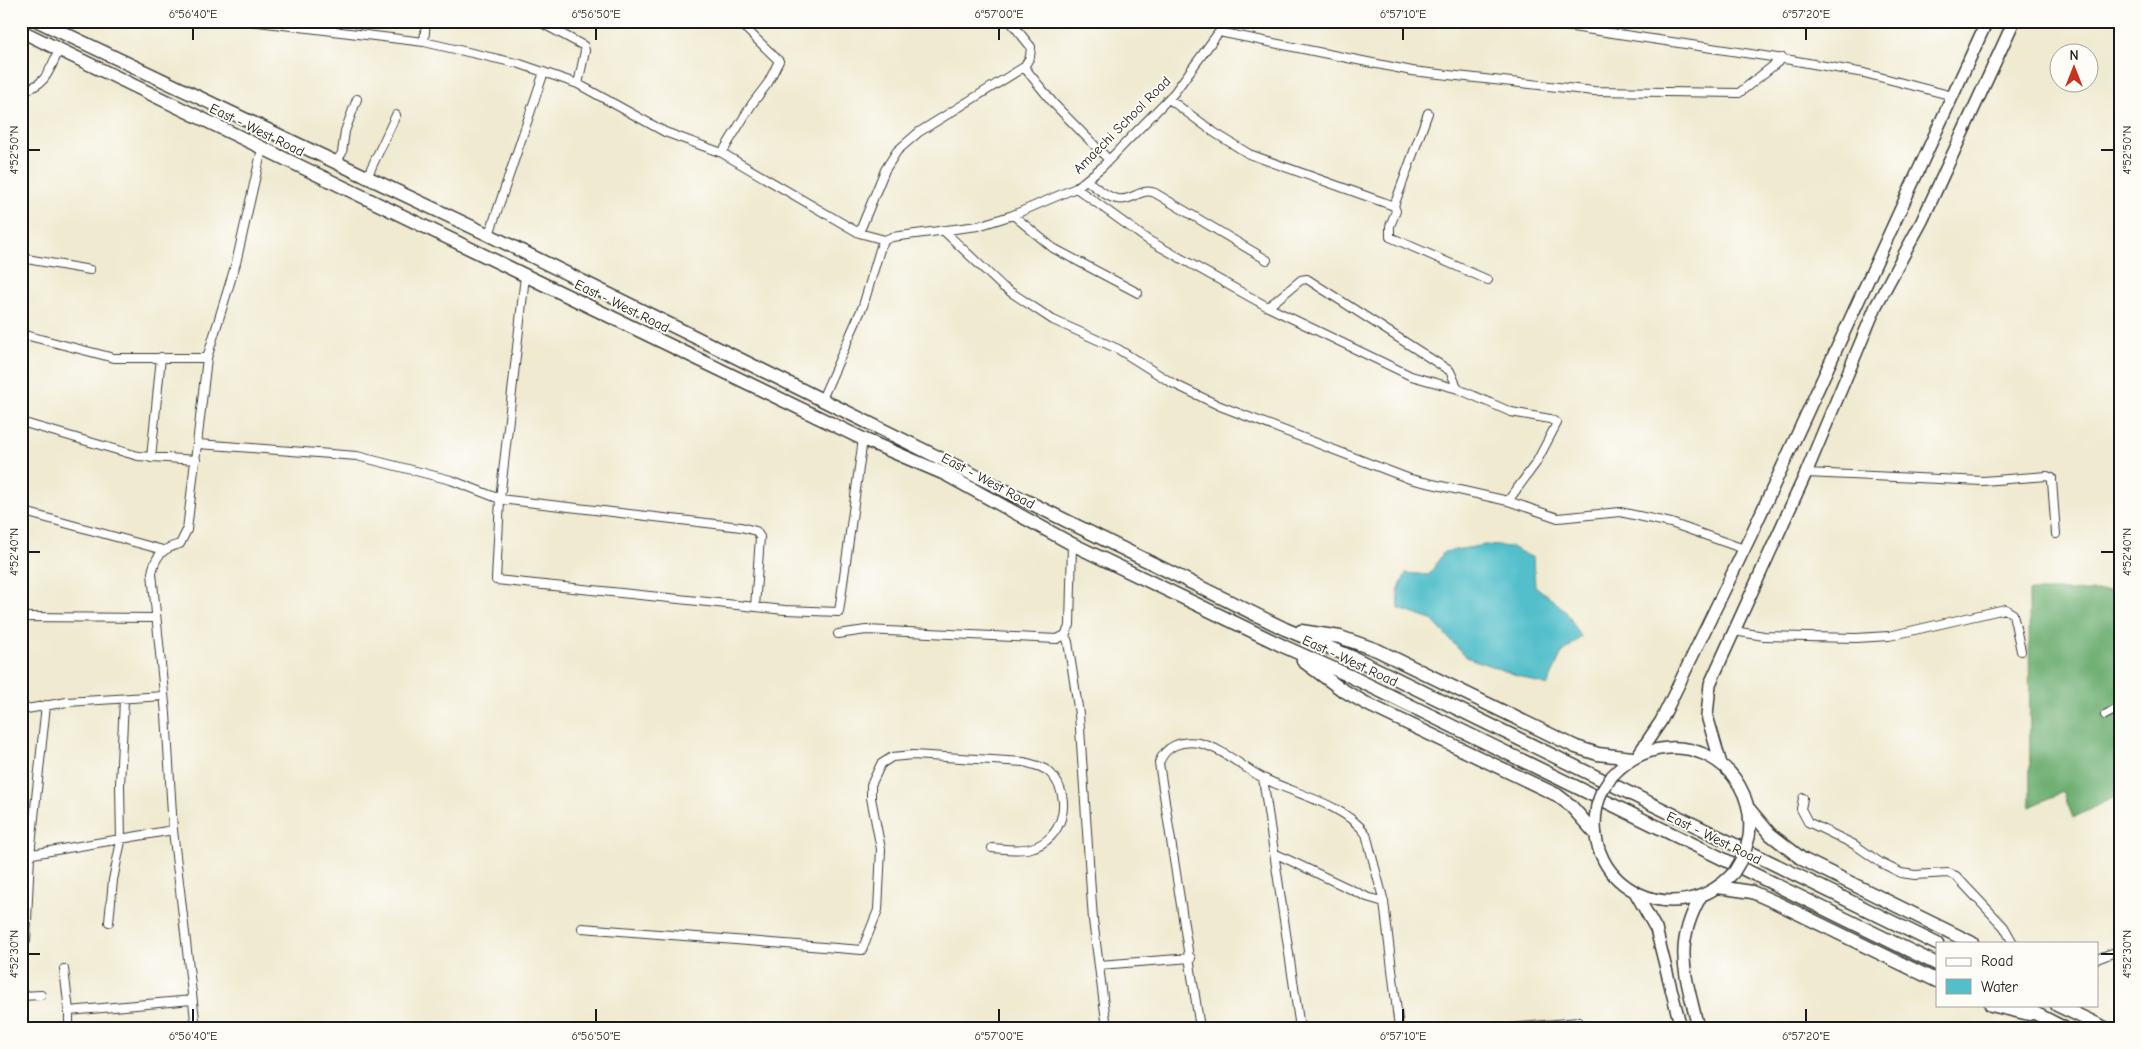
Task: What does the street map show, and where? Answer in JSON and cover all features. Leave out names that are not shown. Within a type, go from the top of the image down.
[{"type":"main road","name":"East - West Road","points":[[38,21],[489,235],[1284,629],[1354,658],[1936,944]]},
{"type":"main road","points":[[1749,809],[1749,837],[1744,855],[1734,872],[1718,887],[1700,896],[1681,901],[1667,902],[1635,892],[1618,880],[1600,852],[1595,833],[1597,806],[1612,776],[1635,757],[1665,713],[1744,549],[1987,21]]},
{"type":"main road","points":[[1721,764],[1710,730],[1708,703],[1710,684],[1806,473],[1876,306],[1922,221],[2014,21]]},
{"type":"main road","name":"East - West Road","points":[[21,31],[864,439],[945,474],[1072,544],[1285,647],[1350,676],[1936,964]]},
{"type":"main road","points":[[1284,629],[1357,642],[1378,650],[1576,747],[1598,754],[1635,757],[1657,748],[1678,747],[1698,751],[1721,764],[1739,784],[1749,809],[1770,834],[1802,858],[1970,942]]},
{"type":"main road","points":[[1285,647],[1341,689],[1367,704],[1557,795],[1570,805],[1595,833]]},
{"type":"main road","points":[[1718,887],[1752,892],[1778,903],[1936,981]]},
{"type":"main road","points":[[1635,892],[1656,930],[1681,1028]]},
{"type":"main road","points":[[1698,1028],[1682,951],[1684,936],[1700,896]]},
{"type":"main road","points":[[1994,1006],[2018,1013],[2039,1015]]},
{"type":"main road","points":[[2021,1006],[2064,1028]]},
{"type":"main road","points":[[2059,1006],[2105,1028]]},
{"type":"street","points":[[250,21],[424,42],[520,64],[544,72],[578,84],[665,132],[722,153],[859,233],[885,240],[881,246],[863,306],[822,399]]},
{"type":"street","points":[[424,42],[426,21]]},
{"type":"street","points":[[538,21],[584,46],[585,51],[578,84]]},
{"type":"street","points":[[722,153],[752,104],[768,83],[779,61],[738,21]]},
{"type":"street","points":[[859,233],[885,170],[897,151],[919,132],[1024,67],[1030,57],[1031,47],[1010,21]]},
{"type":"street","name":"Amaechi School Road","points":[[885,240],[892,237],[978,226],[1013,215],[1076,188],[1109,160],[1169,99],[1227,21]]},
{"type":"street","points":[[1545,21],[1546,23],[1656,41],[1783,58],[1864,73],[1952,96]]},
{"type":"street","points":[[1219,32],[1412,71],[1594,91],[1690,94],[1739,92],[1783,58]]},
{"type":"street","points":[[21,91],[36,88],[46,78],[59,50]]},
{"type":"street","points":[[1024,67],[1054,104],[1109,160]]},
{"type":"street","points":[[489,235],[544,72]]},
{"type":"street","points":[[1169,99],[1214,133],[1248,154],[1394,206]]},
{"type":"street","points":[[336,162],[342,153],[346,131],[357,100]]},
{"type":"street","points":[[1428,113],[1394,206],[1396,211],[1390,226],[1390,237],[1488,280]]},
{"type":"street","points":[[367,177],[396,114]]},
{"type":"street","points":[[196,1028],[173,830],[164,696],[152,573],[154,562],[163,550],[180,544],[184,538],[198,444],[206,358],[234,270],[262,149]]},
{"type":"street","points":[[1086,180],[1109,197],[1118,199],[1127,199],[1144,190],[1156,193],[1267,260]]},
{"type":"street","points":[[1076,188],[1148,240],[1268,308],[1411,376],[1458,389],[1511,412],[1550,419],[1558,423],[1536,463],[1508,501]]},
{"type":"street","points":[[1013,215],[1053,248],[1138,293]]},
{"type":"street","points":[[943,230],[1004,287],[1053,320],[1118,350],[1172,383],[1212,402],[1410,479],[1508,501],[1558,518],[1620,512],[1671,523],[1744,549]]},
{"type":"street","points":[[21,258],[90,270]]},
{"type":"street","points":[[525,276],[500,499],[496,580],[755,607],[839,612],[864,439]]},
{"type":"street","points":[[1268,308],[1301,280],[1307,279],[1450,371],[1458,389]]},
{"type":"street","points":[[21,334],[114,358],[206,358]]},
{"type":"street","points":[[151,458],[161,357]]},
{"type":"street","points":[[21,422],[151,458],[196,460]]},
{"type":"street","points":[[198,444],[357,456],[451,480],[500,499],[756,530],[760,538],[755,607]]},
{"type":"street","points":[[1806,473],[1983,481],[2047,476],[2052,478],[2056,534]]},
{"type":"street","points":[[21,511],[163,550]]},
{"type":"street","points":[[1072,544],[1070,625],[1066,635],[1079,714],[1093,920],[1107,1028]]},
{"type":"street","points":[[1734,631],[1764,636],[1856,638],[1889,636],[2005,609],[2012,614],[2021,651]]},
{"type":"street","points":[[21,618],[155,618]]},
{"type":"street","points":[[838,634],[866,630],[1057,639],[1066,635]]},
{"type":"street","points":[[21,710],[46,705],[164,696]]},
{"type":"street","points":[[109,922],[113,880],[121,841],[120,785],[124,700]]},
{"type":"street","points":[[26,941],[30,855],[46,705]]},
{"type":"street","points":[[2105,715],[2120,707]]},
{"type":"street","points":[[1200,1028],[1191,958],[1159,763],[1163,753],[1175,744],[1197,743],[1212,748],[1263,778],[1330,806],[1361,827],[1366,834],[1384,902],[1399,1028]]},
{"type":"street","points":[[582,928],[862,950],[878,910],[881,868],[880,841],[871,798],[871,785],[881,764],[892,757],[1024,762],[1039,766],[1051,775],[1060,787],[1064,802],[1062,817],[1056,830],[1046,841],[1032,848],[992,848]]},
{"type":"street","points":[[1263,778],[1300,1028]]},
{"type":"street","points":[[1803,798],[1800,809],[1808,822],[1855,845],[1881,863],[1901,873],[1915,876],[1948,873],[1956,876],[2004,927],[2012,942]]},
{"type":"street","points":[[21,856],[121,841],[173,830]]},
{"type":"street","points":[[1274,854],[1368,897],[1384,902]]},
{"type":"street","points":[[2098,959],[2120,950]]},
{"type":"street","points":[[1099,965],[1191,958]]},
{"type":"street","points":[[64,969],[69,1028]]},
{"type":"street","points":[[21,996],[42,995]]},
{"type":"street","points":[[69,1011],[192,1000]]},
{"type":"street","points":[[1509,1028],[1579,1022]]},
{"type":"green space","points":[[2029,591],[2120,591],[2120,794],[2073,818],[2063,792],[2030,807]]},
{"type":"water","points":[[1485,545],[1511,547],[1533,558],[1535,586],[1565,610],[1581,637],[1562,653],[1547,686],[1466,657],[1432,620],[1399,609],[1398,591],[1406,573],[1429,575],[1444,552]]}]
